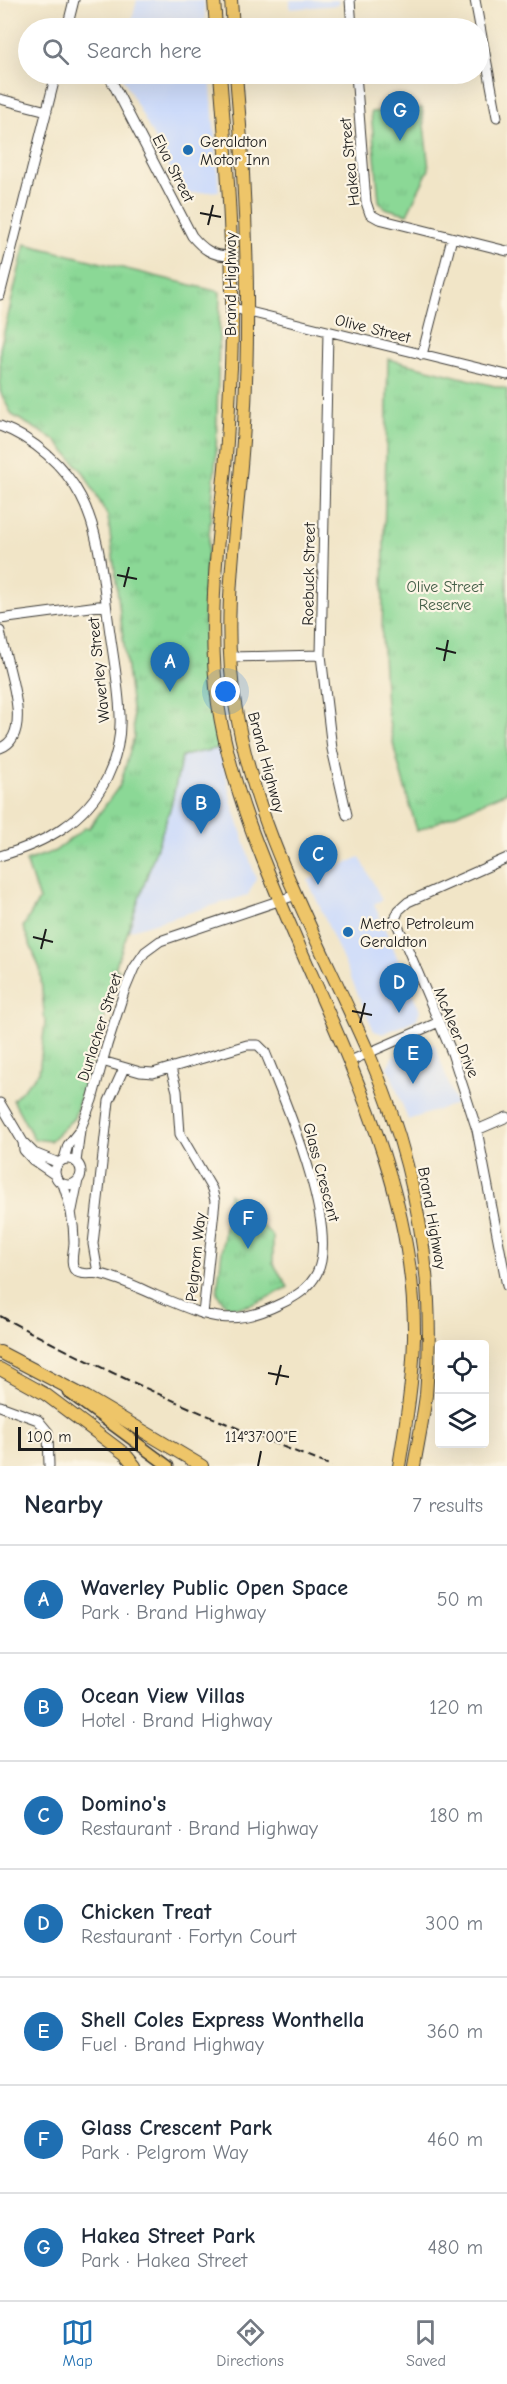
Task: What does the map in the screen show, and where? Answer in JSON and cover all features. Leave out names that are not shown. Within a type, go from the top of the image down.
[{"type":"highway","points":[[214,0],[215,18]]},
{"type":"highway","points":[[231,0],[232,18]]},
{"type":"highway","name":"Brand Highway","points":[[221,84],[232,308],[225,462],[214,576],[213,656],[225,745],[250,829],[350,1061],[370,1113],[393,1186],[404,1233],[412,1287],[414,1336],[412,1378],[399,1466]]},
{"type":"highway","name":"Brand Highway","points":[[237,84],[246,211],[248,312],[244,429],[228,617],[234,702],[257,801],[296,895],[369,1054],[391,1111],[414,1190],[428,1284],[429,1328],[425,1397],[414,1466]]},
{"type":"highway","points":[[0,1352],[87,1397],[202,1466]]},
{"type":"highway","points":[[0,1369],[45,1394],[125,1454],[135,1466]]},
{"type":"main road","points":[[43,1375],[168,1466]]},
{"type":"main road","points":[[125,1454],[140,1466]]},
{"type":"street","points":[[70,18],[74,0]]},
{"type":"street","points":[[350,0],[351,18]]},
{"type":"street","points":[[475,0],[478,18]]},
{"type":"street","points":[[489,74],[497,117]]},
{"type":"street","points":[[0,295],[54,84]]},
{"type":"street","name":"Elva Street","points":[[113,84],[192,236],[203,249],[213,254],[230,256]]},
{"type":"street","name":"Hakea Street","points":[[357,84],[366,202],[370,214],[379,219],[507,251]]},
{"type":"street","points":[[0,99],[47,111]]},
{"type":"street","points":[[422,355],[452,238]]},
{"type":"street","points":[[0,249],[11,252]]},
{"type":"street","name":"Olive Street","points":[[232,308],[507,375]]},
{"type":"street","name":"Roebuck Street","points":[[328,332],[321,656],[332,749],[347,815]]},
{"type":"street","name":"Waverley Street","points":[[0,426],[30,441],[51,458],[81,496],[92,520],[106,605],[120,717],[115,758],[96,798],[65,828],[36,845],[0,856]]},
{"type":"street","points":[[0,619],[106,605]]},
{"type":"street","points":[[0,631],[16,698],[17,729],[13,740],[0,748]]},
{"type":"street","points":[[230,657],[321,656]]},
{"type":"street","name":"McAleer Drive","points":[[507,858],[408,902],[399,910],[395,919],[397,929],[452,1053],[477,1130],[507,1286]]},
{"type":"street","name":"Durlacher Street","points":[[76,1162],[80,1131],[92,1100],[124,992],[134,968],[145,952],[160,940],[296,895]]},
{"type":"street","points":[[350,1061],[439,1022]]},
{"type":"street","name":"Glass Crescent","points":[[72,1210],[74,1241],[72,1262],[74,1268],[79,1272],[98,1273],[203,1314],[235,1319],[257,1316],[293,1298],[308,1286],[318,1272],[323,1254],[323,1232],[311,1177],[295,1125],[265,1052],[258,1045],[247,1045],[153,1073],[102,1061]]},
{"type":"street","name":"Durlacher Street","points":[[98,1273],[93,1244],[109,1101],[124,1068]]},
{"type":"street","name":"Pelgrom Way","points":[[171,1069],[177,1091],[180,1134],[212,1189],[215,1201],[203,1314]]},
{"type":"street","points":[[0,1103],[22,1142],[24,1150],[33,1160],[55,1175],[63,1184],[73,1184],[78,1180]]},
{"type":"street","points":[[477,1130],[507,1117]]},
{"type":"street","name":"Durlacher Street","points":[[61,1161],[68,1145],[80,1131]]},
{"type":"street","points":[[22,1142],[34,1153],[61,1161],[76,1162],[81,1171],[72,1210]]},
{"type":"street","points":[[55,1175],[61,1161]]},
{"type":"street","points":[[63,1184],[72,1210]]},
{"type":"street","points":[[0,1407],[38,1420],[48,1432],[49,1466]]},
{"type":"shaded area","points":[[137,0],[204,0],[205,18],[132,18]]},
{"type":"shaded area","points":[[290,0],[338,0],[339,5],[290,9]]},
{"type":"shaded area","name":"Geraldton Motor Inn","points":[[126,84],[211,84],[219,191],[183,194]]},
{"type":"shaded area","points":[[220,748],[232,803],[256,879],[248,895],[128,931],[171,806],[182,755]]},
{"type":"shaded area","points":[[360,857],[382,900],[374,904],[420,1010],[417,1019],[383,1034],[374,1031],[308,880]]},
{"type":"shaded area","points":[[425,1042],[435,1045],[456,1104],[408,1120],[388,1067],[392,1057]]},
{"type":"green space","points":[[422,108],[429,169],[407,214],[385,208],[379,201],[371,112]]},
{"type":"green space","points":[[25,244],[220,292],[216,457],[204,593],[205,666],[220,748],[182,756],[171,806],[115,969],[119,970],[74,1118],[50,1141],[34,1139],[13,1100],[39,1072],[45,1023],[40,969],[23,927],[39,900],[26,861],[55,851],[86,827],[89,828],[120,785],[134,737],[108,517],[84,473],[55,440],[12,415],[0,391],[0,349]]},
{"type":"green space","name":"Olive Street Reserve","points":[[388,359],[507,389],[507,792],[417,831],[395,752],[386,706],[382,636]]},
{"type":"green space","points":[[229,1193],[273,1236],[273,1263],[288,1287],[259,1301],[236,1307],[227,1305],[217,1292]]},
{"type":"railway","points":[[0,1316],[81,1358],[164,1396],[332,1466]]},
{"type":"place","name":"Hakea Street Park","points":[[400,141]]},
{"type":"place","name":"Geraldton Motor Inn","points":[[188,150]]},
{"type":"place","name":"Waverley Public Open Space","points":[[170,692]]},
{"type":"place","name":"Ocean View Villas","points":[[201,834]]},
{"type":"place","name":"Domino's","points":[[318,885]]},
{"type":"place","name":"Metro Petroleum Geraldton","points":[[348,932]]},
{"type":"place","name":"Chicken Treat","points":[[399,1013]]},
{"type":"place","name":"Shell Coles Express Wonthella","points":[[413,1084]]},
{"type":"place","name":"Glass Crescent Park","points":[[248,1249]]}]
